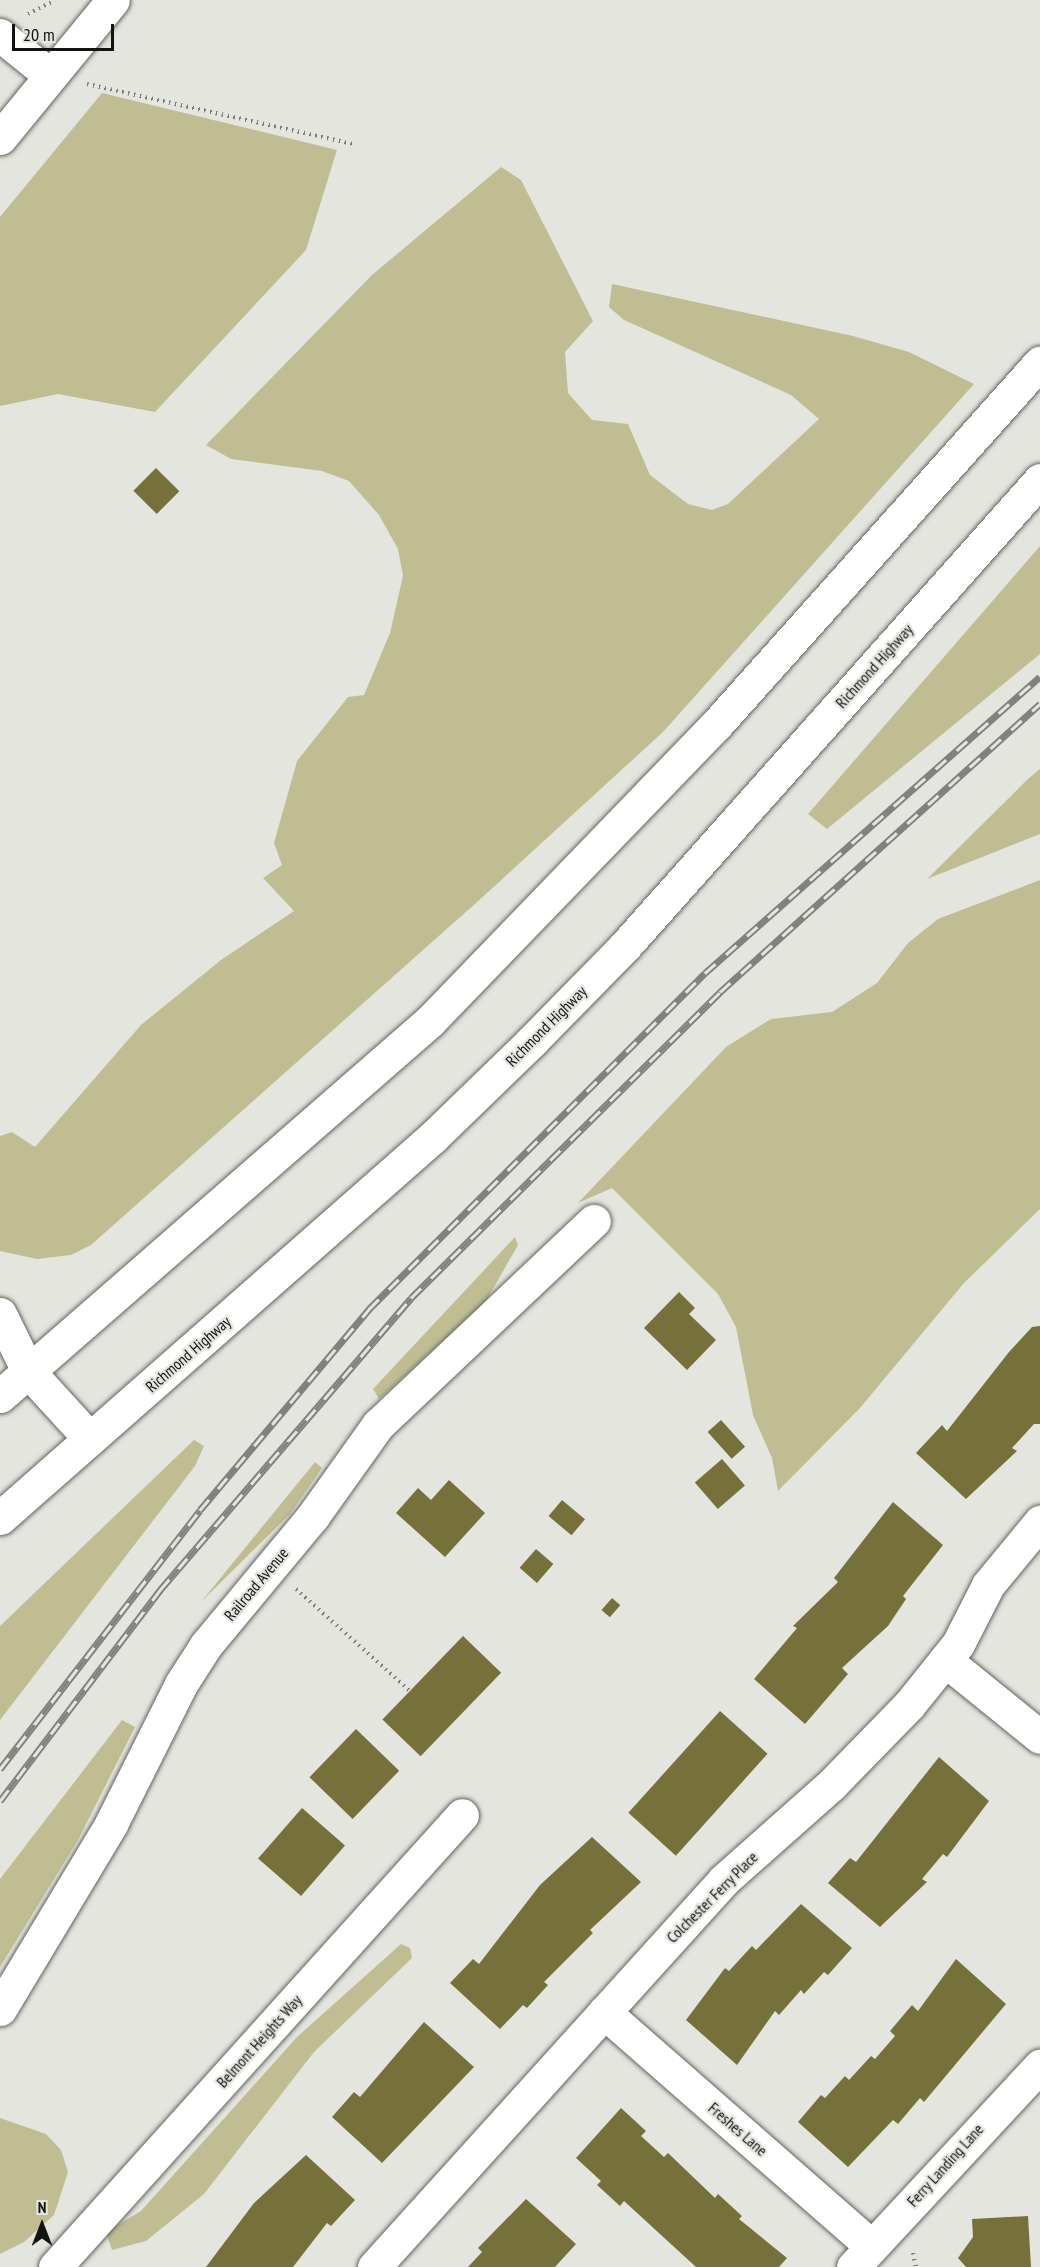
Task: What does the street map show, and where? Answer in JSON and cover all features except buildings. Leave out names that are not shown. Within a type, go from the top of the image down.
[{"type":"street","points":[[0,138],[113,0]]},
{"type":"street","points":[[11,28],[51,76]]},
{"type":"street","points":[[0,1396],[14,1365],[430,1021],[716,725],[1040,363]]},
{"type":"street","name":"Richmond Highway","points":[[0,1518],[466,1105],[625,946],[1040,480]]},
{"type":"street","name":"Railroad Avenue","points":[[0,2009],[111,1824],[181,1684],[378,1425],[594,1221]]},
{"type":"street","points":[[0,1314],[14,1365],[90,1439]]},
{"type":"street","name":"Colchester Ferry Place","points":[[374,2267],[724,1880],[831,1785],[909,1705],[945,1660],[988,1585],[1040,1522]]},
{"type":"street","points":[[945,1660],[1040,1737]]},
{"type":"street","name":"Belmont Heights Way","points":[[55,2267],[462,1815]]},
{"type":"street","name":"Freshes Lane","points":[[604,2012],[862,2257]]},
{"type":"street","name":"Ferry Landing Lane","points":[[862,2257],[1040,2066]]},
{"type":"path","points":[[11,28],[55,0]]},
{"type":"path","points":[[51,76],[354,144]]},
{"type":"path","points":[[271,1567],[410,1690]]},
{"type":"shaded area","points":[[102,93],[337,150],[306,250],[155,412],[58,394],[0,406],[0,217]]},
{"type":"shaded area","points":[[501,167],[521,180],[593,321],[565,352],[568,393],[592,420],[628,424],[650,475],[688,504],[712,510],[728,504],[819,419],[791,395],[624,320],[609,307],[612,284],[853,336],[909,352],[974,384],[663,732],[476,903],[91,1245],[71,1255],[37,1259],[0,1251],[0,1136],[12,1132],[35,1147],[141,1025],[221,960],[294,911],[263,878],[282,865],[274,843],[297,761],[348,697],[364,695],[390,633],[403,576],[398,549],[379,515],[349,481],[322,471],[231,459],[206,445],[372,275]]},
{"type":"shaded area","points":[[1040,546],[1040,654],[827,829],[808,814]]},
{"type":"shaded area","points":[[1040,769],[1040,834],[927,879],[1029,778]]},
{"type":"shaded area","points":[[1040,880],[1040,1209],[964,1283],[860,1408],[778,1491],[772,1458],[753,1415],[736,1327],[718,1294],[612,1188],[578,1203],[726,1047],[771,1019],[832,1012],[877,983],[908,943],[938,919]]},
{"type":"shaded area","points":[[515,1237],[518,1245],[486,1301],[379,1399],[373,1389]]},
{"type":"shaded area","points":[[194,1440],[204,1446],[195,1466],[0,1720],[0,1626]]},
{"type":"shaded area","points":[[315,1462],[322,1468],[290,1514],[201,1602]]},
{"type":"shaded area","points":[[122,1720],[135,1727],[78,1840],[0,1967],[0,1879]]},
{"type":"shaded area","points":[[401,1944],[410,1948],[412,1958],[314,2052],[204,2194],[146,2241],[112,2250],[106,2232],[141,2211],[297,2037]]},
{"type":"shaded area","points":[[0,2118],[46,2134],[61,2150],[68,2172],[54,2215],[24,2242],[0,2254]]},
{"type":"railway","points":[[0,1769],[200,1510],[369,1309],[705,973],[1040,677]]},
{"type":"railway","points":[[0,1801],[160,1590],[411,1298],[720,992],[1040,704]]}]
